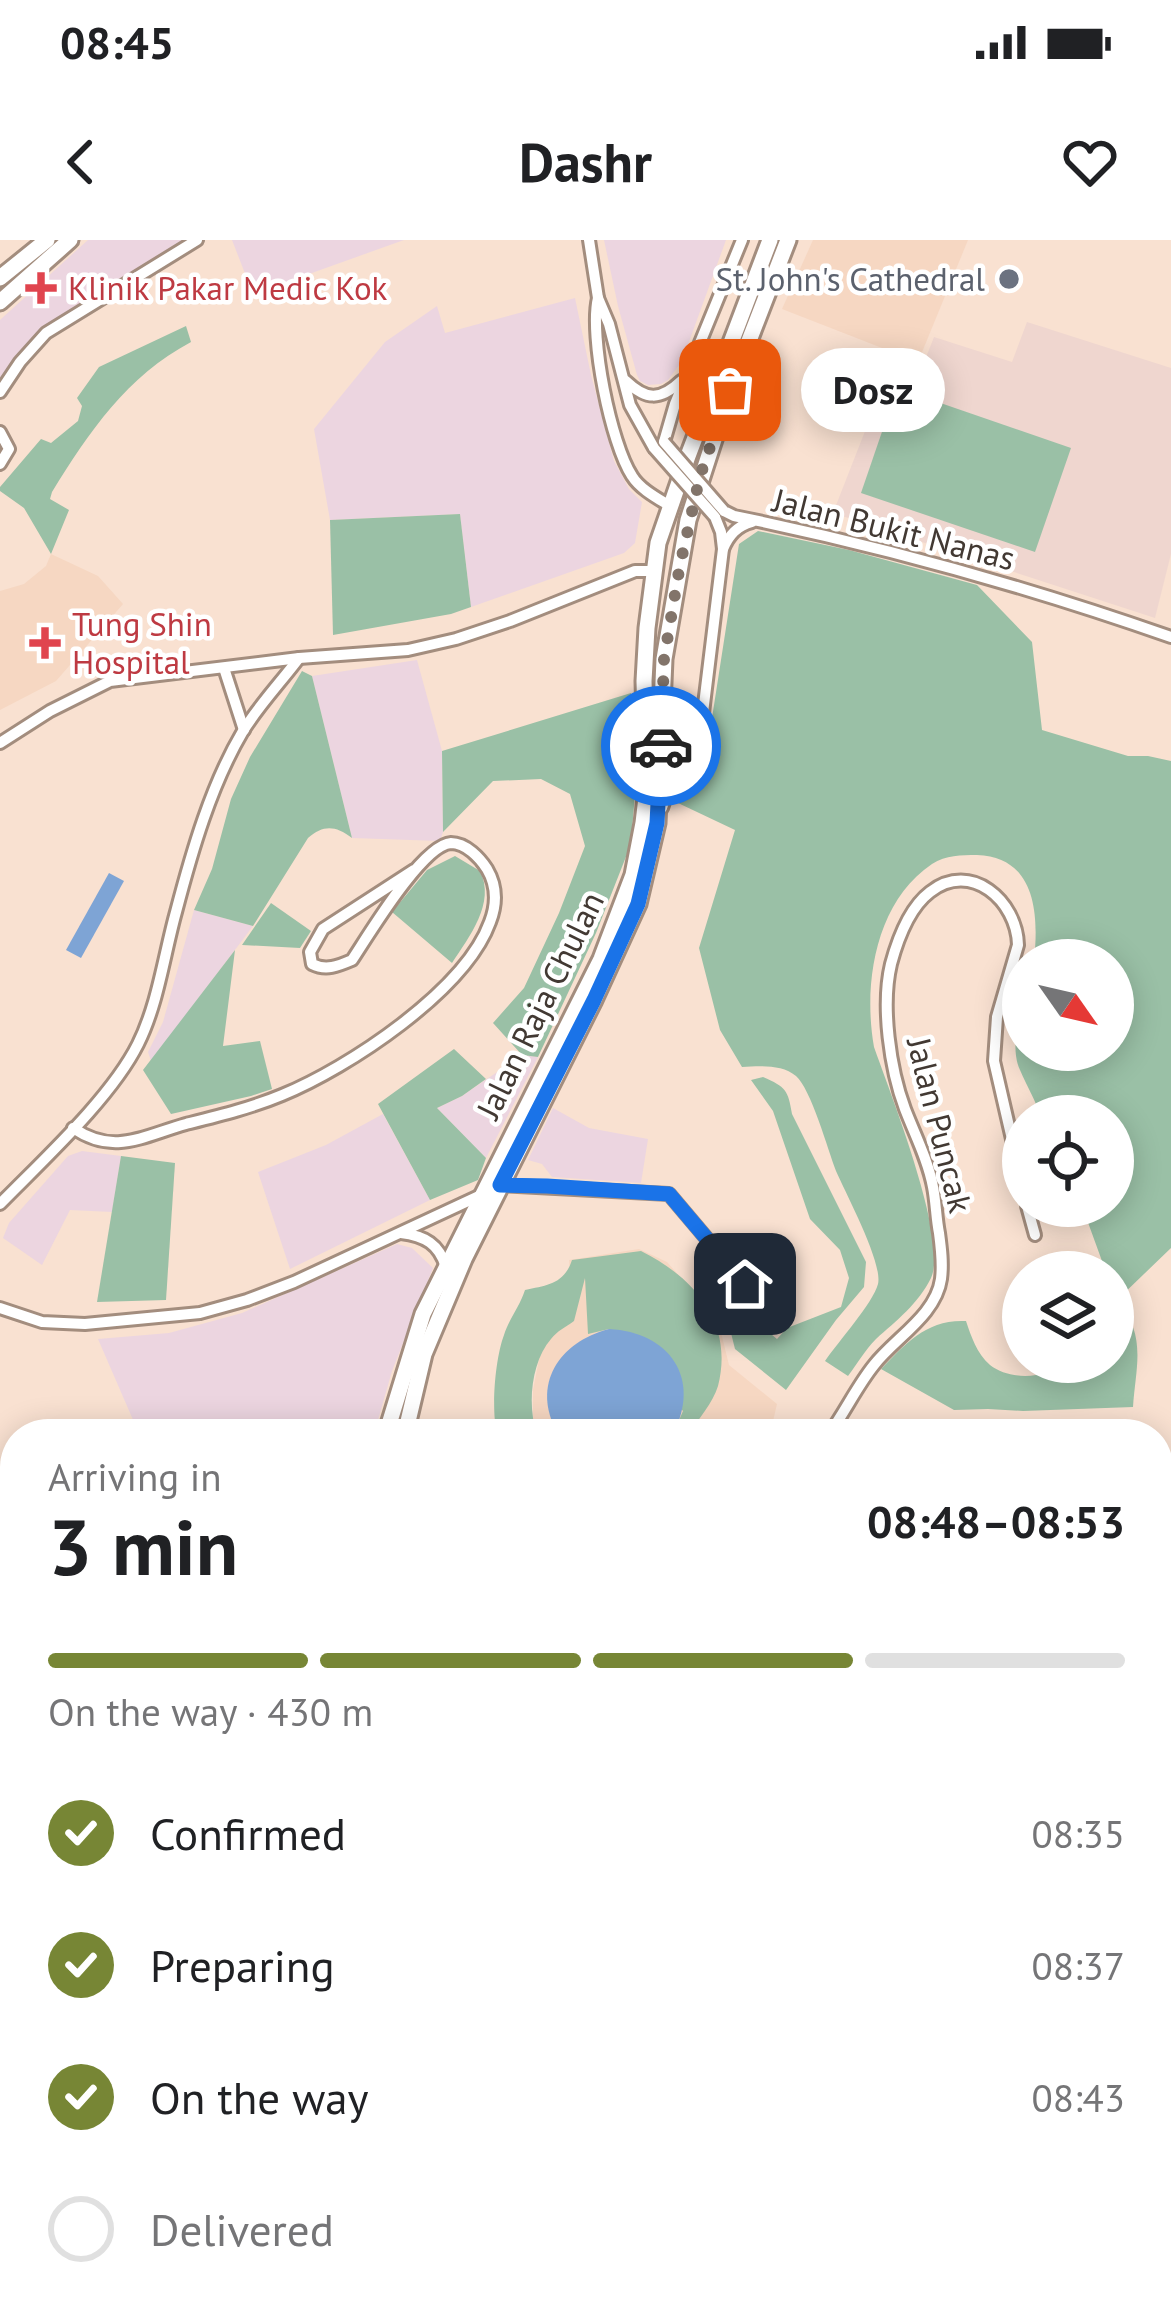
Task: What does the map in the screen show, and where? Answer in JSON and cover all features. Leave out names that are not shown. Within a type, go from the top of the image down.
[{"type":"main road","points":[[0,278],[46,240]]},
{"type":"main road","points":[[0,302],[70,240]]},
{"type":"main road","name":"Jalan Raja Chulan","points":[[390,1419],[418,1327],[601,959],[633,875],[644,823],[644,681],[653,571],[670,506],[770,240]]},
{"type":"main road","name":"Jalan Raja Chulan","points":[[409,1419],[424,1354],[464,1259],[634,914],[657,823],[667,632],[688,520],[730,390],[788,240]]},
{"type":"main road","points":[[653,571],[675,555],[688,520]]},
{"type":"main road","points":[[653,571],[664,572],[668,583],[667,632]]},
{"type":"street","points":[[0,392],[46,333],[197,240]]},
{"type":"street","points":[[590,240],[598,298],[630,405],[719,514],[723,549],[702,721],[672,773],[657,823]]},
{"type":"street","points":[[659,445],[742,240]]},
{"type":"street","points":[[598,298],[597,358],[628,468],[634,481],[670,506]]},
{"type":"street","points":[[624,378],[638,392],[656,396],[674,388],[690,370]]},
{"type":"street","points":[[0,432],[9,448],[0,464]]},
{"type":"street","points":[[719,514],[761,520]]},
{"type":"street","name":"Jalan Bukit Nanas","points":[[723,549],[740,526],[761,520],[1011,585],[1171,637]]},
{"type":"street","points":[[0,743],[110,681],[408,650],[532,613],[635,571],[653,571]]},
{"type":"street","points":[[0,1204],[73,1128],[140,1041],[212,799],[244,730],[299,658]]},
{"type":"street","points":[[224,668],[244,730]]},
{"type":"street","points":[[663,700],[682,726],[696,733]]},
{"type":"street","points":[[73,1128],[100,1142],[122,1143],[233,1111],[308,1084],[387,1034],[439,992],[489,927],[496,893],[475,855],[460,845],[442,846],[414,870],[323,929],[310,952],[313,964],[326,968],[352,960],[414,870]]},
{"type":"street","name":"Jalan Puncak","points":[[839,1419],[876,1361],[917,1320],[941,1282],[934,1188],[892,1062],[888,1006],[890,966],[903,929],[925,896],[942,884],[983,885],[1001,898],[1013,919],[1018,944],[1000,1003],[994,1060],[1002,1095]]},
{"type":"street","points":[[500,1185],[669,1194],[757,1298]]},
{"type":"street","points":[[0,1308],[58,1323],[200,1313],[293,1282],[481,1195]]},
{"type":"street","name":"Jalan Puncak","points":[[1032,1227],[1034,1235]]},
{"type":"street","points":[[398,1232],[434,1244],[446,1268]]},
{"type":"shaded area","points":[[88,240],[189,240],[41,331],[0,386],[0,320]]},
{"type":"shaded area","points":[[232,240],[404,240],[253,294]]},
{"type":"shaded area","points":[[604,240],[726,240],[682,361],[661,384],[648,385],[637,375]]},
{"type":"shaded area","points":[[813,240],[968,240],[918,362],[782,309]]},
{"type":"shaded area","points":[[575,298],[614,461],[642,502],[635,543],[624,553],[471,607],[460,514],[330,520],[314,429],[385,342],[437,306],[445,333]]},
{"type":"shaded area","points":[[1027,322],[1171,368],[1171,554],[1155,618],[833,513],[885,380],[899,384],[909,360],[923,365],[934,337],[1012,362]]},
{"type":"shaded area","name":"Tung Shin Hospital","points":[[51,554],[98,576],[123,604],[56,681],[0,710],[0,591],[24,584],[46,566]]},
{"type":"shaded area","points":[[417,660],[442,751],[440,841],[352,838],[312,676]]},
{"type":"shaded area","points":[[194,910],[253,926],[151,1061],[148,1052],[163,1022]]},
{"type":"shaded area","points":[[522,1055],[538,1057],[486,1158],[437,1108]]},
{"type":"shaded area","points":[[553,1108],[589,1128],[648,1139],[641,1183],[552,1177],[542,1164],[528,1160]]},
{"type":"shaded area","points":[[383,1114],[430,1200],[290,1269],[258,1172],[326,1145]]},
{"type":"shaded area","points":[[82,1151],[121,1156],[112,1212],[70,1210],[42,1265],[3,1238],[9,1223],[68,1156]]},
{"type":"shaded area","points":[[397,1244],[412,1248],[433,1268],[378,1419],[133,1419],[98,1339],[169,1333],[242,1313]]},
{"type":"shaded area","points":[[639,1249],[667,1262],[718,1320],[729,1365],[777,1404],[774,1419],[533,1419],[540,1354],[554,1334],[574,1321],[569,1260]]},
{"type":"green space","points":[[186,326],[191,342],[129,389],[95,427],[52,492],[50,499],[69,510],[51,554],[24,508],[0,487],[41,439],[51,443],[78,421],[82,406],[77,398],[99,367]]},
{"type":"green space","points":[[897,388],[1071,448],[1035,552],[861,493]]},
{"type":"green space","points":[[460,514],[471,607],[333,635],[330,520]]},
{"type":"green space","points":[[758,531],[977,585],[1032,642],[1042,730],[1128,756],[1171,761],[1171,1248],[1134,1284],[1134,1251],[1098,1251],[1090,1227],[1134,1227],[1134,1095],[1032,1095],[1021,1071],[1134,1071],[1134,939],[1035,939],[1030,891],[1011,866],[997,858],[971,855],[943,859],[913,880],[897,900],[878,946],[870,998],[874,1047],[932,1232],[931,1278],[914,1304],[872,1343],[848,1376],[825,1361],[875,1292],[875,1261],[802,1083],[784,1069],[742,1067],[720,1030],[699,948],[735,830],[678,803],[680,787],[703,776],[739,544]]},
{"type":"green space","points":[[302,671],[312,676],[352,838],[329,828],[308,838],[253,926],[194,910],[212,869],[231,799],[250,757]]},
{"type":"green space","points":[[631,693],[636,781],[631,844],[538,1057],[522,1055],[493,1023],[524,988],[585,846],[570,794],[541,779],[493,781],[443,832],[442,751]]},
{"type":"green space","points":[[455,856],[480,871],[485,895],[478,919],[452,963],[392,912],[427,870]]},
{"type":"green space","points":[[271,903],[311,931],[300,948],[242,945]]},
{"type":"green space","points":[[235,950],[223,1046],[260,1041],[272,1089],[171,1114],[143,1070]]},
{"type":"green space","points":[[454,1049],[486,1079],[437,1108],[486,1158],[478,1180],[430,1200],[378,1104]]},
{"type":"green space","points":[[763,1077],[787,1094],[792,1114],[866,1262],[864,1287],[786,1390],[735,1349],[729,1325],[750,1304],[760,1307],[755,1321],[777,1339],[787,1328],[841,1307],[849,1278],[840,1250],[810,1219],[773,1111],[751,1080]]},
{"type":"green space","points":[[121,1156],[175,1163],[166,1300],[97,1302]]},
{"type":"green space","points":[[641,1251],[678,1275],[706,1305],[715,1323],[722,1363],[718,1386],[699,1419],[680,1419],[683,1411],[609,1329],[588,1334],[585,1278],[574,1321],[551,1339],[535,1372],[534,1419],[495,1419],[498,1357],[506,1329],[525,1290],[560,1279],[572,1260]]},
{"type":"green space","points":[[966,1321],[981,1356],[998,1370],[1002,1383],[1134,1383],[1134,1330],[1137,1364],[1133,1407],[954,1410],[881,1369],[929,1328]]},
{"type":"water","points":[[109,873],[124,881],[81,958],[66,950]]},
{"type":"water","points":[[609,1329],[630,1332],[663,1349],[681,1377],[684,1394],[679,1419],[551,1419],[547,1399],[554,1368],[591,1335]]},
{"type":"way so far","points":[[661,746],[667,632],[688,520],[730,390]]},
{"type":"place","name":"St. John's Cathedral","points":[[1009,279]]},
{"type":"place","name":"Klinik Pakar Medic Kok","points":[[41,288]]},
{"type":"place","name":"Dosz","points":[[730,390]]},
{"type":"place","name":"Tung Shin Hospital","points":[[45,643]]},
{"type":"route","points":[[661,746],[657,823],[638,904],[500,1185],[669,1194],[745,1284]]}]
